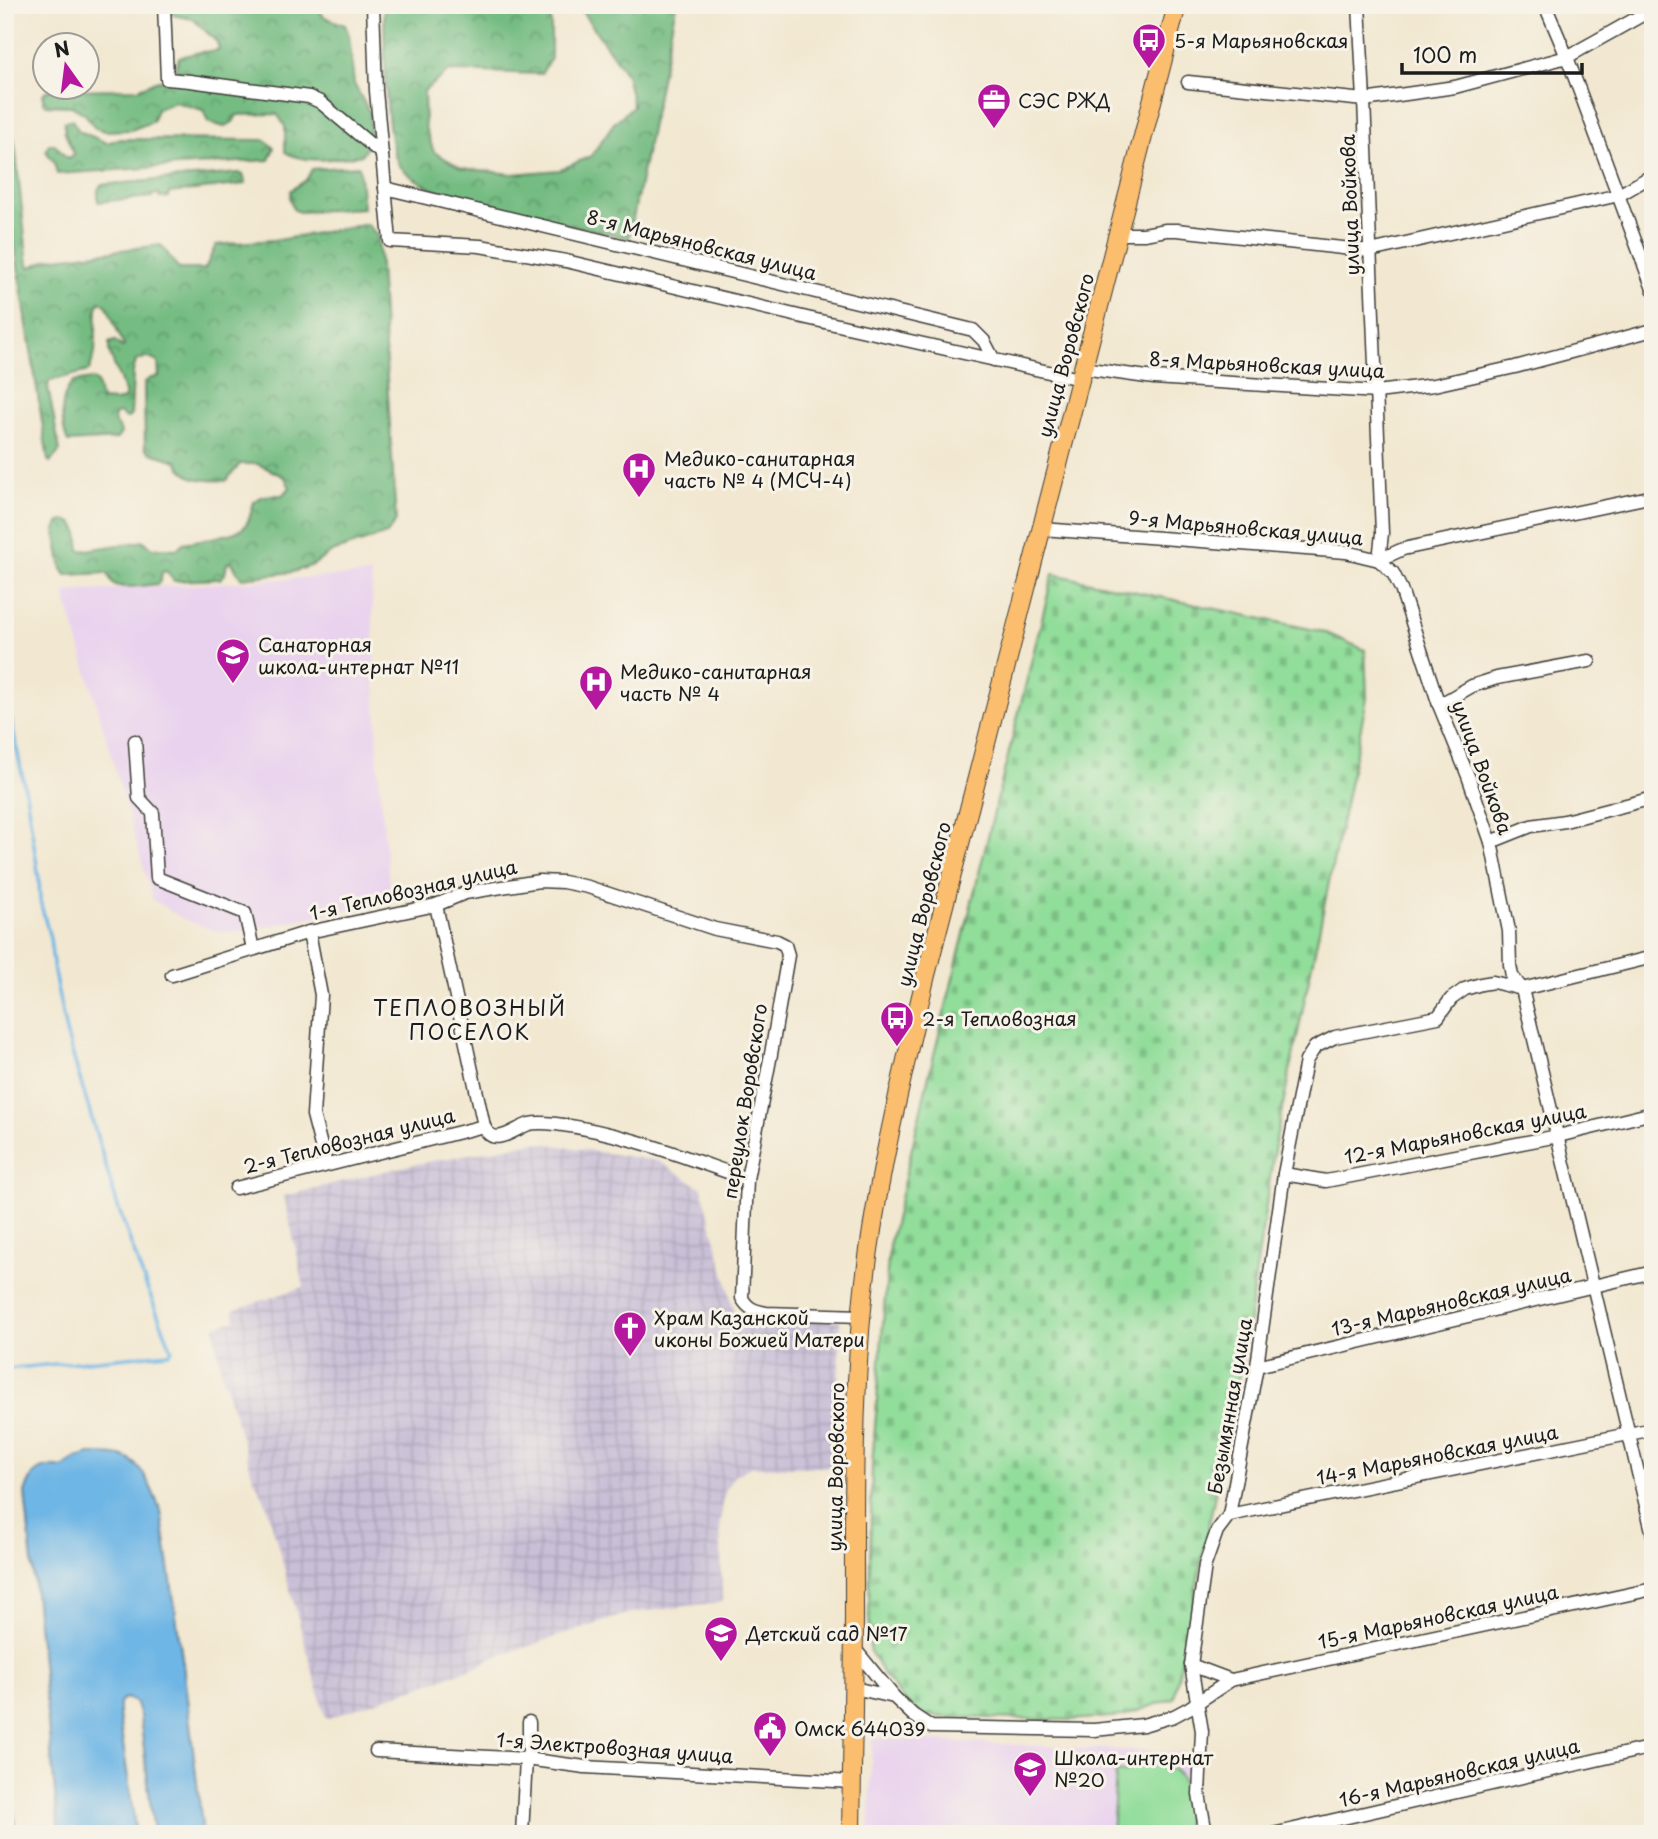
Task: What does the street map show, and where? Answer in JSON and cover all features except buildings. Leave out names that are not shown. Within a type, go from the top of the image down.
[{"type":"main road","name":"улица Воровского","points":[[851,1834],[854,1433],[861,1316],[874,1216],[892,1120],[926,975],[1177,5]]},
{"type":"street","points":[[164,5],[167,79],[309,97],[320,102],[382,154]]},
{"type":"street","points":[[373,5],[376,91],[385,188]]},
{"type":"street","name":"улица Войкова","points":[[1359,5],[1377,392],[1382,533],[1379,559],[1393,573],[1401,589],[1439,705],[1491,842],[1509,931],[1512,976],[1522,989],[1653,1535]]},
{"type":"street","points":[[1545,5],[1653,289]]},
{"type":"street","points":[[1188,82],[1364,100],[1455,87],[1567,57],[1653,9]]},
{"type":"street","points":[[1118,234],[1144,234],[1166,229],[1370,251],[1619,195],[1653,174]]},
{"type":"street","name":"8-я Марьяновская улица","points":[[994,360],[984,341],[973,330],[385,188],[390,241],[480,246],[566,261],[994,360],[1082,374],[1377,392],[1448,382],[1515,367],[1653,330]]},
{"type":"street","name":"9-я Марьяновская улица","points":[[1042,529],[1346,552],[1379,559],[1403,550],[1649,497]]},
{"type":"street","points":[[1439,705],[1472,686],[1497,678],[1589,661]]},
{"type":"street","points":[[135,741],[139,798],[153,813],[158,878],[244,913],[253,949]]},
{"type":"street","points":[[1491,842],[1531,826],[1565,821],[1653,798]]},
{"type":"street","name":"1-я Тепловозная улица","points":[[172,975],[309,932],[436,905],[465,893],[540,881],[588,887],[715,929],[777,941],[785,946]]},
{"type":"street","points":[[436,905],[484,1126]]},
{"type":"street","points":[[309,932],[321,995],[313,1115],[326,1165]]},
{"type":"street","name":"переулок Воровского","points":[[785,946],[788,955],[747,1179],[742,1298],[753,1310],[766,1313],[861,1316]]},
{"type":"street","points":[[1493,982],[1522,989],[1653,957]]},
{"type":"street","points":[[1493,982],[1510,965]]},
{"type":"street","name":"Безымянная улица","points":[[1206,1834],[1199,1794],[1202,1731],[1191,1665],[1205,1564],[1217,1531],[1229,1516],[1257,1366],[1284,1174],[1306,1061],[1315,1047],[1335,1037],[1438,1017],[1451,999],[1465,989],[1493,982]]},
{"type":"street","name":"12-я Марьяновская улица","points":[[1284,1174],[1326,1181],[1559,1136],[1653,1113]]},
{"type":"street","name":"2-я Тепловозная улица","points":[[236,1188],[484,1126],[487,1134],[499,1137],[542,1122],[606,1132],[747,1179]]},
{"type":"street","name":"13-я Марьяновская улица","points":[[1257,1366],[1653,1272]]},
{"type":"street","name":"14-я Марьяновская улица","points":[[1229,1516],[1653,1429]]},
{"type":"street","name":"15-я Марьяновская улица","points":[[854,1648],[894,1697],[931,1727],[1094,1730],[1143,1725],[1174,1716],[1231,1680],[1653,1589]]},
{"type":"street","points":[[1191,1665],[1231,1680]]},
{"type":"street","points":[[854,1689],[894,1697]]},
{"type":"street","points":[[522,1834],[529,1722]]},
{"type":"street","name":"16-я Марьяновская улица","points":[[1273,1834],[1653,1747]]},
{"type":"street","name":"1-я Электровозная улица","points":[[376,1751],[526,1759],[585,1767],[852,1782]]},
{"type":"shaded area","name":"Санаторная школа-интернат №11","points":[[371,574],[379,777],[392,901],[237,932],[215,931],[183,919],[153,900],[64,592]]},
{"type":"shaded area","points":[[535,1142],[658,1161],[702,1188],[737,1322],[840,1320],[836,1467],[750,1467],[734,1476],[725,1491],[720,1521],[722,1602],[630,1613],[489,1659],[479,1666],[326,1719],[266,1503],[253,1477],[221,1370],[214,1327],[235,1320],[233,1310],[304,1287],[284,1196],[406,1166]]},
{"type":"shaded area","name":"Школа-интернат №20","points":[[872,1738],[1189,1753],[1192,1757],[1189,1834],[869,1834]]},
{"type":"green space","points":[[172,5],[316,5],[324,17],[345,25],[349,35],[354,84],[370,113],[370,143],[361,155],[322,160],[302,158],[285,152],[285,126],[277,114],[237,115],[233,122],[224,127],[208,122],[203,110],[175,102],[157,109],[152,122],[131,130],[105,131],[95,128],[85,114],[71,106],[46,105],[43,102],[102,102],[102,89],[138,89],[158,80],[177,81],[180,78],[176,67],[179,57],[219,49],[217,42],[193,19],[172,15]]},
{"type":"green space","points":[[384,5],[551,5],[551,58],[541,74],[449,71],[424,91],[425,127],[434,152],[462,168],[512,174],[560,170],[591,156],[614,123],[633,106],[626,74],[576,5],[676,5],[629,238],[455,199],[405,171],[394,154],[390,135]]},
{"type":"green space","points":[[5,113],[15,145],[28,265],[31,267],[49,259],[161,245],[179,269],[205,269],[216,245],[284,239],[367,224],[378,236],[396,521],[387,534],[332,552],[313,565],[293,572],[243,578],[232,562],[227,563],[225,574],[220,579],[174,581],[166,571],[162,572],[158,584],[128,587],[114,584],[107,573],[66,575],[62,569],[55,529],[60,522],[67,521],[75,526],[80,551],[144,541],[152,548],[177,549],[183,543],[239,531],[247,523],[254,502],[263,496],[282,495],[290,488],[285,477],[258,464],[240,464],[226,481],[204,480],[186,474],[177,461],[151,453],[145,447],[144,383],[159,376],[158,362],[147,357],[136,361],[131,415],[128,418],[120,413],[114,418],[121,433],[117,439],[68,442],[62,411],[67,390],[73,382],[92,379],[97,383],[101,400],[125,399],[125,392],[109,352],[109,343],[115,341],[124,346],[107,306],[100,301],[97,308],[95,353],[89,371],[49,381],[60,451],[50,462],[48,460],[5,183]]},
{"type":"green space","points":[[72,120],[79,131],[107,143],[119,139],[265,140],[274,148],[269,160],[57,174],[54,162],[46,151],[49,144],[55,144],[65,156],[70,158],[74,154],[65,133],[64,122]]},
{"type":"green space","points":[[359,166],[363,208],[299,212],[293,209],[291,190],[306,180],[312,169]]},
{"type":"green space","points":[[239,173],[243,175],[246,184],[169,193],[169,197],[160,198],[159,194],[98,202],[101,185]]},
{"type":"green space","points":[[1053,574],[1324,632],[1365,650],[1367,698],[1275,1144],[1245,1345],[1174,1698],[1123,1716],[1070,1720],[921,1715],[904,1700],[883,1674],[870,1651],[872,1466],[889,1246]]},
{"type":"green space","points":[[1153,1760],[1176,1771],[1182,1779],[1187,1798],[1185,1834],[1112,1834],[1116,1771],[1125,1772],[1139,1762]]},
{"type":"water","points":[[90,1454],[116,1455],[131,1461],[147,1480],[161,1511],[203,1834],[154,1834],[140,1716],[135,1702],[126,1698],[119,1703],[119,1716],[136,1834],[59,1834],[25,1493],[33,1475],[42,1468],[62,1468],[77,1458]]},
{"type":"water","points":[[5,1724],[16,1834],[5,1834]]},
{"type":"waterway","points":[[5,690],[27,799],[40,901],[50,938],[66,1032],[117,1204],[172,1350],[169,1353],[5,1369]]},
{"type":"place","name":"5-я Марьяновская","points":[[1149,70]]},
{"type":"place","name":"СЭС РЖД","points":[[994,130]]},
{"type":"place","name":"Медико-санитарная часть № 4 (МСЧ-4)","points":[[639,499]]},
{"type":"place","name":"Санаторная школа-интернат №11","points":[[233,685]]},
{"type":"place","name":"Медико-санитарная часть № 4","points":[[596,712]]},
{"type":"place","name":"2-я Тепловозная","points":[[897,1048]]},
{"type":"place","name":"Храм Казанской иконы Божией Матери","points":[[630,1358]]},
{"type":"place","name":"Детский сад №17","points":[[721,1663]]},
{"type":"place","name":"Омск 644039","points":[[770,1758]]},
{"type":"place","name":"Школа-интернат №20","points":[[1030,1798]]},
{"type":"district","name":"ТЕПЛОВОЗНЫЙ ПОСЕЛОК","points":[[470,1019]]}]
